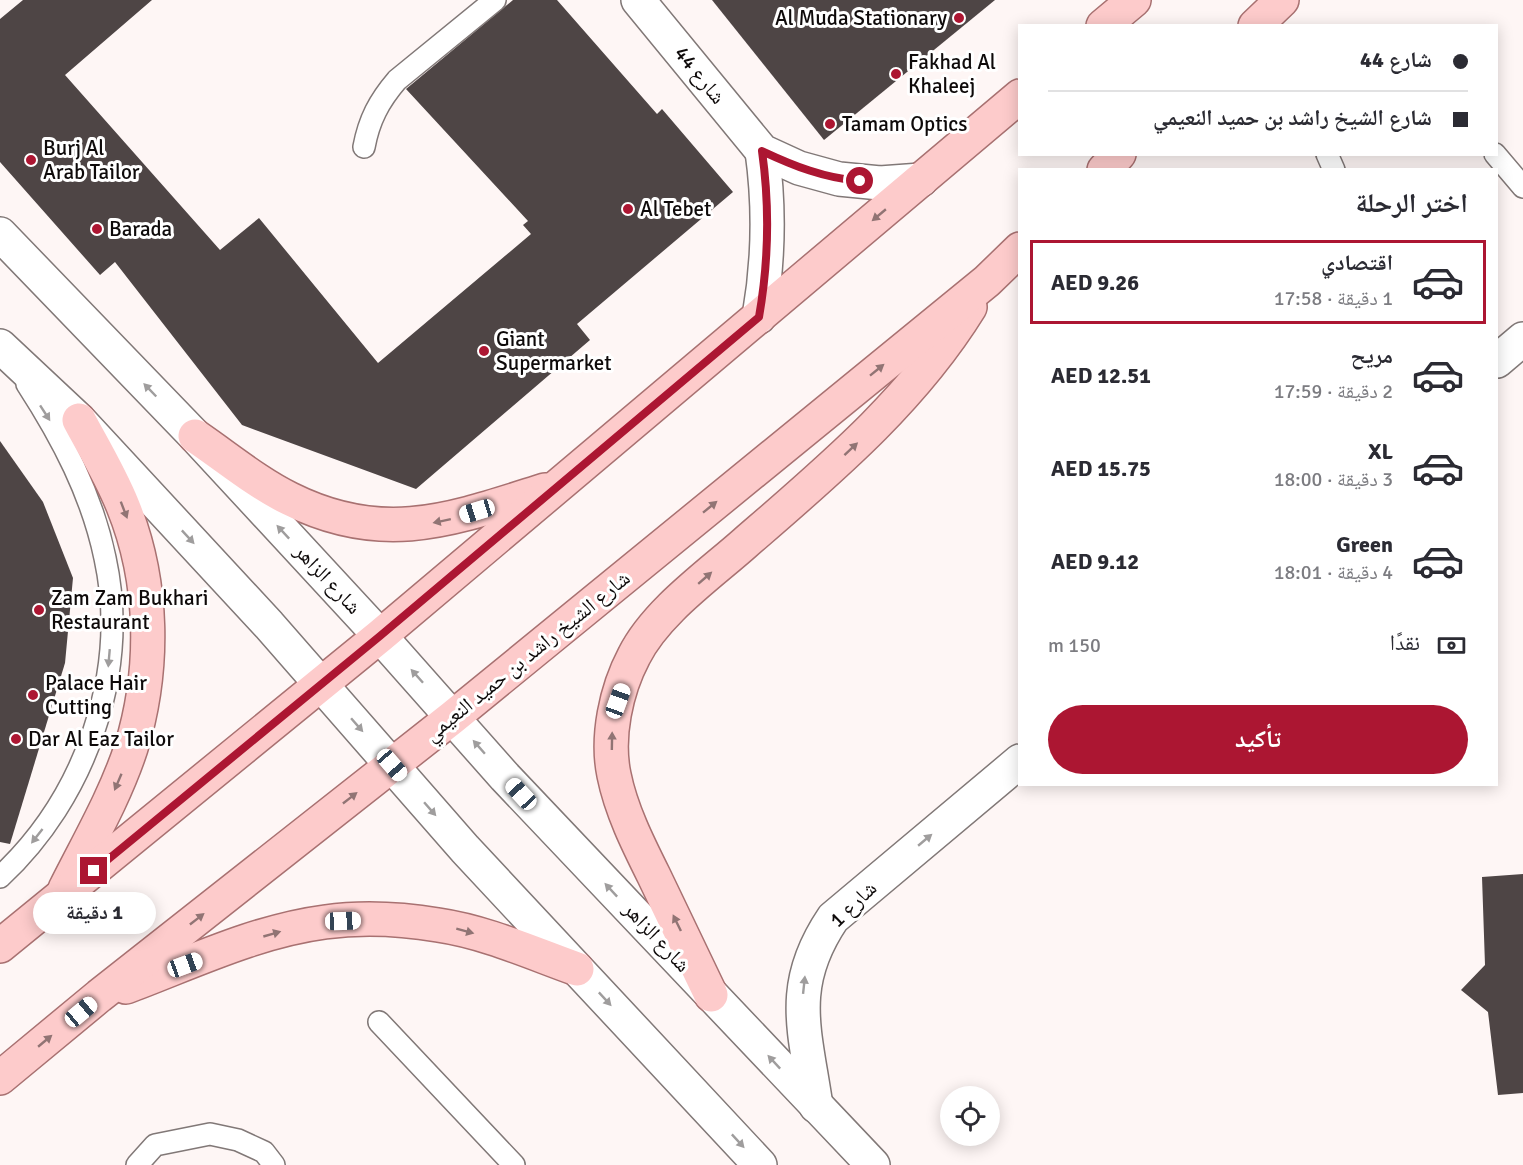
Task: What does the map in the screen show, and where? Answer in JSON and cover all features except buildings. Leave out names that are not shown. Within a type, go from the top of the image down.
[{"type":"main road","name":"شارع 44","points":[[638,0],[762,151],[800,168],[839,179],[880,183],[921,180]]},
{"type":"main road","points":[[1105,24],[1134,0]]},
{"type":"main road","points":[[1257,24],[1282,0]]},
{"type":"main road","points":[[0,946],[322,685],[1018,98]]},
{"type":"main road","points":[[759,317],[766,276],[769,234],[768,192],[762,151]]},
{"type":"main road","points":[[1106,168],[1117,156]]},
{"type":"main road","name":"شارع الزاهر","points":[[0,234],[195,436],[380,636],[506,777],[873,1165]]},
{"type":"main road","name":"شارع الشيخ راشد بن حميد النعيمي","points":[[0,1078],[99,996],[453,717],[987,281],[1018,251]]},
{"type":"main road","points":[[711,995],[639,843],[622,804],[613,773],[612,737],[618,701],[634,655],[665,614],[877,426],[918,381],[954,332],[987,281]]},
{"type":"main road","points":[[1498,360],[1523,339]]},
{"type":"main road","points":[[0,347],[79,420],[322,685],[577,969],[760,1165]]},
{"type":"main road","points":[[59,900],[116,786],[127,758],[140,710],[147,664],[145,591],[138,552],[123,505],[79,420]]},
{"type":"main road","points":[[195,436],[288,498],[319,511],[372,524],[432,523],[559,486]]},
{"type":"main road","name":"شارع 1","points":[[816,1106],[802,1002],[805,973],[816,944],[833,918],[1018,763]]},
{"type":"main road","points":[[99,996],[272,933],[325,922],[380,919],[440,925],[497,940],[577,969]]},
{"type":"lane","points":[[364,147],[368,127],[386,93],[397,80],[495,0]]},
{"type":"lane","points":[[1497,156],[1523,187]]},
{"type":"lane","points":[[0,347],[51,422],[73,465],[92,511],[103,549],[111,609],[110,659],[101,707],[87,753],[65,797],[38,837],[0,878]]},
{"type":"lane","points":[[379,1022],[514,1165]]},
{"type":"lane","points":[[137,1165],[155,1145],[210,1134],[238,1140],[264,1152],[274,1165]]},
{"type":"place","name":"Al Muda Stationary","points":[[959,18]]},
{"type":"place","name":"Fakhad Al Khaleej","points":[[896,74]]},
{"type":"place","name":"Tamam Optics","points":[[830,124]]},
{"type":"place","name":"Burj Al Arab Tailor","points":[[31,160]]},
{"type":"place","name":"Al Tebet","points":[[628,209]]},
{"type":"place","name":"Barada","points":[[97,229]]},
{"type":"place","name":"Giant Supermarket","points":[[484,351]]},
{"type":"place","name":"Zam Zam Bukhari Restaurant","points":[[39,610]]},
{"type":"place","name":"Palace Hair Cutting","points":[[33,695]]},
{"type":"place","name":"Dar Al Eaz Tailor","points":[[16,739]]},
{"type":"route","points":[[94,871],[380,636],[759,317],[766,276],[769,234],[768,192],[762,151],[800,168],[839,179],[860,181]]}]
